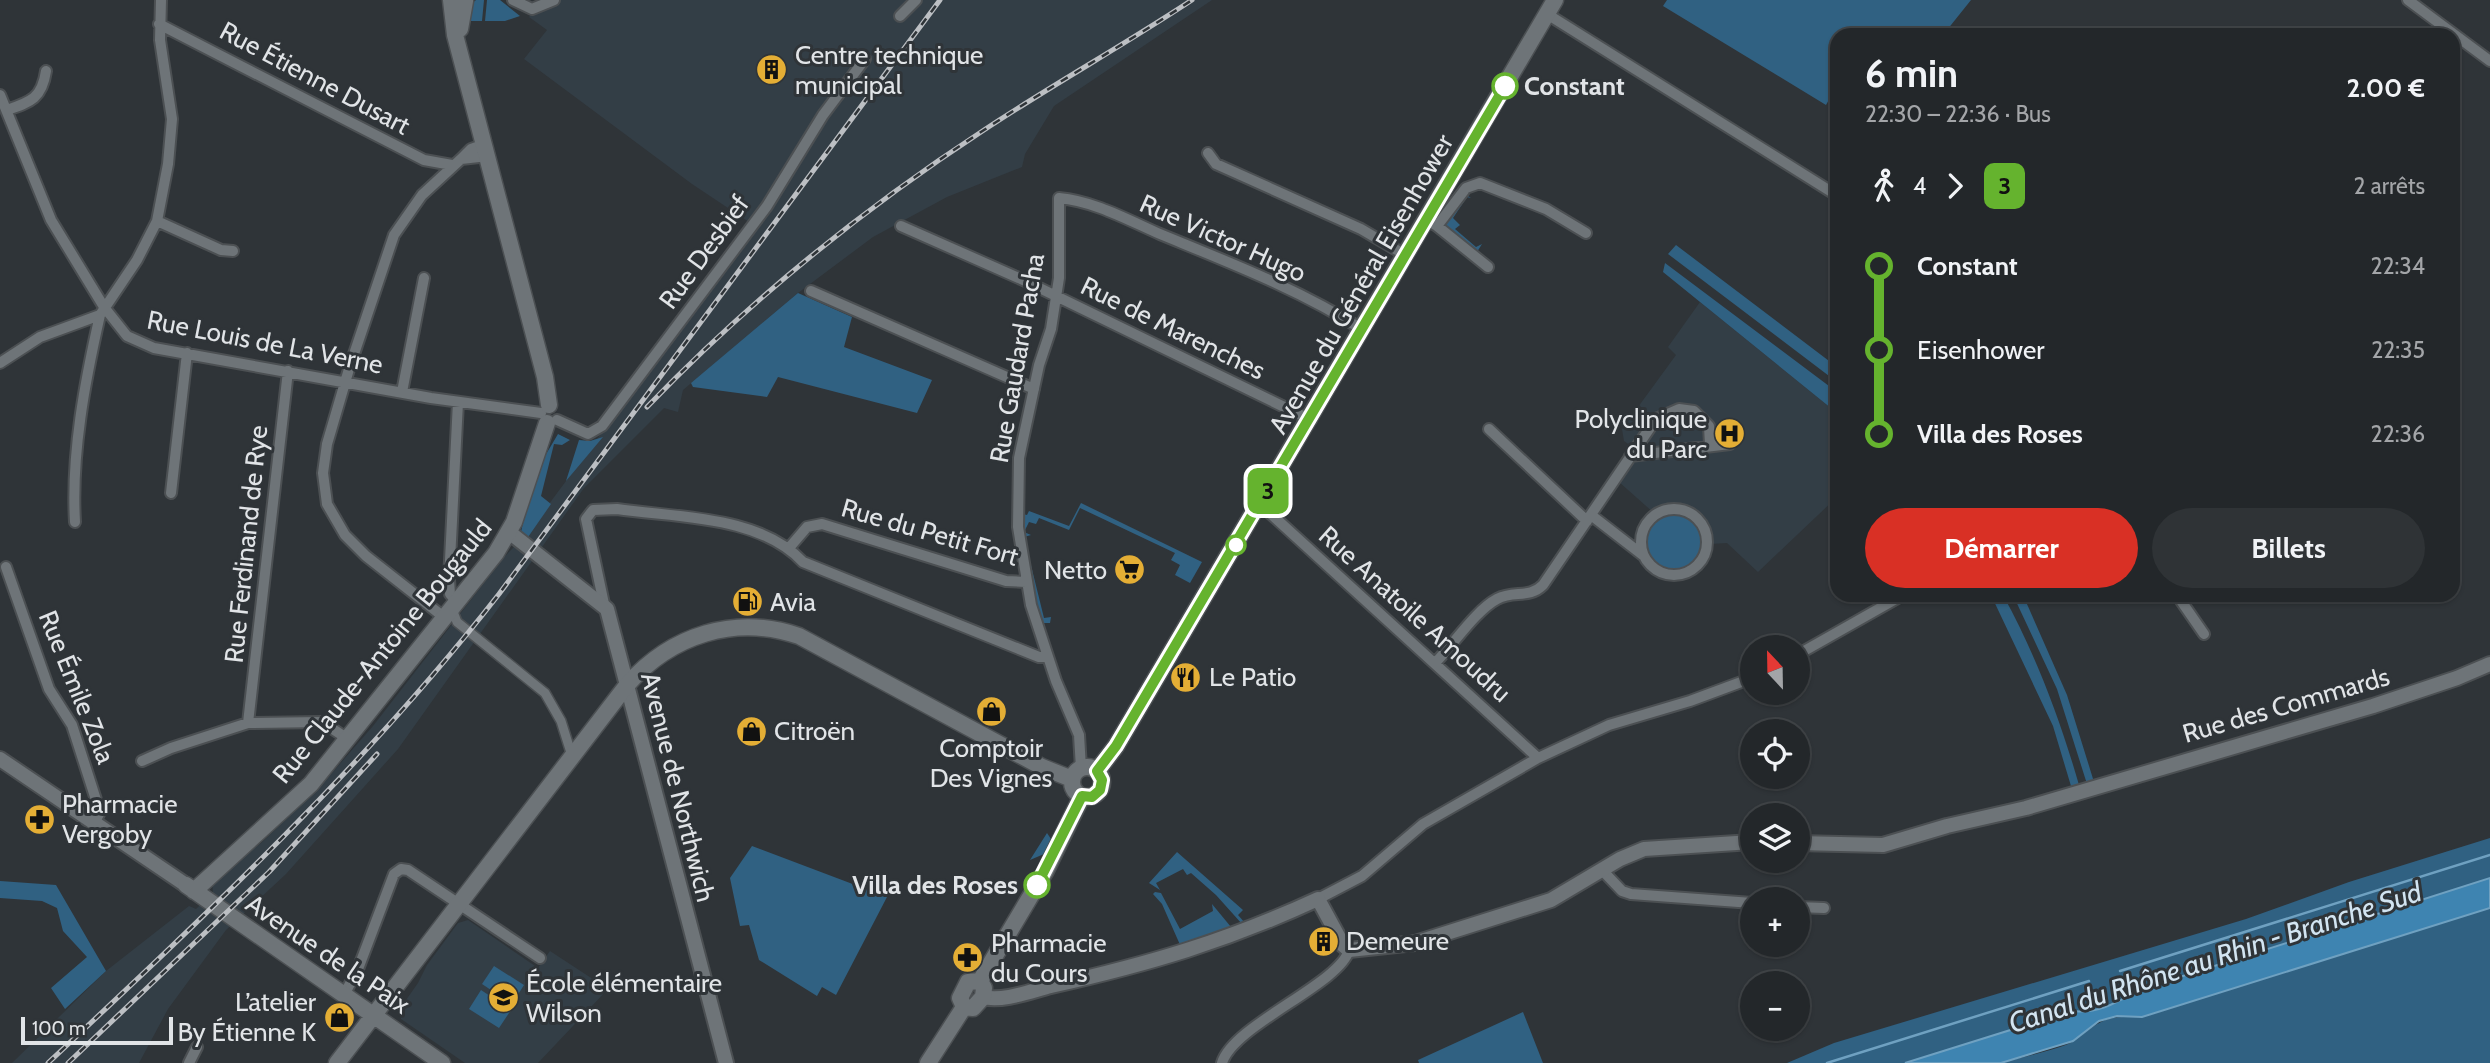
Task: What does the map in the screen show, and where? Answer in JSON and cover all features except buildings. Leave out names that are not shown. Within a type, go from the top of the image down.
[{"type":"main road","points":[[459,48],[466,0],[451,0],[459,48],[545,377],[548,415]]},
{"type":"main road","name":"Avenue du Général Eisenhower","points":[[981,989],[1045,872],[1082,796],[1092,797],[1100,790],[1102,780],[1097,771],[1116,746],[1407,256],[1432,223],[1551,7]]},
{"type":"main road","name":"Rue Claude-Antoine Bougauld","points":[[190,888],[298,797],[451,610],[509,532],[548,415]]},
{"type":"main road","points":[[337,1063],[627,685],[658,656],[700,634],[743,627],[780,631],[810,641],[1042,767],[1077,774],[1097,771]]},
{"type":"main road","points":[[1077,774],[1073,787],[1082,796]]},
{"type":"main road","name":"Avenue de la Paix","points":[[190,888],[345,993],[442,1063]]},
{"type":"main road","points":[[928,1063],[964,1007],[974,1008],[981,989]]},
{"type":"street","points":[[75,522],[74,495],[79,442],[102,311],[123,283],[158,221],[168,164],[172,119],[159,24],[161,0]]},
{"type":"street","points":[[513,0],[532,9],[554,0]]},
{"type":"street","points":[[900,16],[916,0]]},
{"type":"street","points":[[2408,0],[2446,28]]},
{"type":"street","points":[[1551,7],[1830,189]]},
{"type":"street","name":"Rue Étienne Dusart","points":[[159,24],[424,160],[457,162],[486,150]]},
{"type":"street","points":[[2460,39],[2490,61]]},
{"type":"street","name":"Rue Desbief","points":[[548,415],[588,434],[602,426],[767,206],[823,115],[865,59]]},
{"type":"street","points":[[6,110],[38,94],[44,88],[47,71]]},
{"type":"street","name":"Rue Louis de La Verne","points":[[0,94],[51,220],[102,311],[132,339],[155,348],[458,402],[548,415]]},
{"type":"street","points":[[1208,153],[1216,164],[1361,229],[1407,256]]},
{"type":"street","points":[[451,610],[366,556],[345,535],[332,516],[324,488],[324,460],[346,382],[394,235],[411,208],[457,162]]},
{"type":"street","points":[[1488,267],[1432,223],[1466,188],[1480,183],[1546,209],[1586,233]]},
{"type":"street","name":"Rue Gaudard Pacha","points":[[1059,198],[1060,265],[1056,298],[1019,458],[1018,527],[1026,582],[1047,657],[1079,736],[1077,774]]},
{"type":"street","name":"Rue Victor Hugo","points":[[1059,198],[1073,199],[1115,214],[1236,266],[1363,330]]},
{"type":"street","points":[[158,221],[221,250],[233,251]]},
{"type":"street","name":"Rue de Marenches","points":[[901,226],[1311,420]]},
{"type":"street","points":[[402,392],[425,278]]},
{"type":"street","points":[[811,291],[1034,389]]},
{"type":"street","points":[[0,363],[40,337],[102,311]]},
{"type":"street","points":[[171,493],[187,353]]},
{"type":"street","name":"Rue Ferdinand de Rye","points":[[248,723],[288,371]]},
{"type":"street","points":[[458,402],[449,580],[451,610],[457,622],[545,693],[561,721],[572,756]]},
{"type":"street","points":[[1435,663],[1491,603],[1503,596],[1528,595],[1537,591],[1656,419],[1679,409],[1695,411],[1705,420],[1710,431],[1710,445]]},
{"type":"street","points":[[1489,429],[1589,518],[1644,556],[1658,571],[1679,575],[1689,572],[1704,556],[1706,536],[1702,526],[1685,512],[1664,511],[1647,524],[1641,545],[1644,556]]},
{"type":"street","points":[[1630,456],[1730,444]]},
{"type":"street","name":"Rue Anatoile Amoudru","points":[[1260,504],[1538,758]]},
{"type":"street","name":"Avenue de Northwich","points":[[726,1063],[604,604],[586,522],[587,515],[593,510],[617,509],[737,527],[774,538],[789,548]]},
{"type":"street","name":"Rue du Petit Fort","points":[[789,548],[807,527],[822,524],[1006,580],[1026,582]]},
{"type":"street","points":[[509,532],[604,604]]},
{"type":"street","points":[[789,548],[803,562],[837,577],[1039,657],[1047,657]]},
{"type":"street","name":"Rue Émile Zola","points":[[6,567],[49,689],[72,725],[99,806],[94,823]]},
{"type":"street","points":[[1810,648],[1891,602]]},
{"type":"street","points":[[2182,602],[2204,635]]},
{"type":"street","name":"Rue des Commards","points":[[1810,843],[1883,845],[2396,699],[2490,664]]},
{"type":"street","points":[[981,989],[997,998],[1021,994],[1173,957],[1318,899],[1362,876],[1423,824],[1538,758],[1609,725],[1690,701],[1740,682]]},
{"type":"street","points":[[142,761],[172,748],[248,723],[322,722],[348,739]]},
{"type":"street","points":[[0,759],[190,888]]},
{"type":"street","points":[[1221,1062],[1250,1032],[1332,972],[1349,950],[1433,938],[1551,900],[1644,849],[1740,843]]},
{"type":"street","points":[[345,993],[358,969],[395,872],[408,870],[540,958]]},
{"type":"street","points":[[1602,870],[1622,891],[1631,894],[1740,902]]},
{"type":"street","points":[[1318,899],[1340,940],[1349,950]]},
{"type":"street","points":[[1810,907],[1824,908]]},
{"type":"street","points":[[189,1063],[197,1047]]},
{"type":"shaded area","points":[[476,0],[484,0],[482,21],[465,21],[469,6]]},
{"type":"shaded area","points":[[487,0],[500,0],[520,16],[505,21],[485,21]]},
{"type":"shaded area","points":[[542,0],[1212,0],[1054,106],[1025,154],[1022,167],[947,197],[873,237],[798,293],[683,390],[678,412],[664,408],[584,488],[398,749],[286,874],[226,930],[168,1009],[139,1063],[12,1063],[106,971],[189,906],[196,909],[213,893],[212,880],[261,843],[316,791],[373,726],[505,556],[526,535],[755,226],[692,184],[524,59],[547,30],[529,17]]},
{"type":"shaded area","points":[[1667,0],[1971,0],[1949,28],[1830,28],[1830,98],[1826,105],[1663,6]]},
{"type":"shaded area","points":[[1466,195],[1471,198],[1467,197],[1453,218],[1460,225],[1455,229],[1476,247],[1482,244],[1477,252],[1444,226]]},
{"type":"shaded area","points":[[1676,245],[1830,362],[1830,377],[1668,254]]},
{"type":"shaded area","points":[[1665,263],[1830,387],[1830,407],[1663,272]]},
{"type":"shaded area","points":[[798,293],[852,317],[844,347],[932,380],[917,413],[778,377],[767,397],[693,387],[691,383]]},
{"type":"shaded area","name":"Polyclinique du Parc","points":[[1700,302],[1830,407],[1830,504],[1758,572],[1727,543],[1710,544],[1699,517],[1688,509],[1671,508],[1654,513],[1619,482],[1638,451],[1624,441],[1622,429],[1676,355],[1668,347]]},
{"type":"shaded area","points":[[558,434],[570,440],[562,445],[554,444],[541,496],[551,504],[526,540],[521,532],[523,523],[542,461]]},
{"type":"shaded area","points":[[603,437],[566,481],[579,440],[590,441]]},
{"type":"shaded area","points":[[1081,503],[1202,562],[1190,583],[1175,575],[1180,565],[1171,560],[1175,553],[1080,508],[1069,530],[1039,518],[1036,524],[1029,522],[1024,532],[1031,535],[1024,537],[1044,618],[1051,617],[1050,623],[1041,623],[1023,543],[1023,514],[1027,515],[1029,511],[1069,526]]},
{"type":"shaded area","points":[[1674,509],[1697,519],[1707,542],[1697,565],[1674,575],[1651,565],[1641,542],[1651,519]]},
{"type":"shaded area","points":[[1994,602],[2006,602],[2037,664],[2079,785],[2071,786],[2053,726]]},
{"type":"shaded area","points":[[2016,602],[2026,602],[2067,695],[2094,782],[2087,784],[2057,689]]},
{"type":"shaded area","points":[[1047,833],[1051,839],[1044,854],[1030,860]]},
{"type":"shaded area","points":[[2490,838],[2490,878],[2139,990],[2106,1007],[2090,1011],[2071,1011],[1906,1063],[1787,1063],[1834,1043],[2246,919],[2349,882]]},
{"type":"shaded area","points":[[752,846],[887,897],[836,995],[822,987],[817,996],[759,960],[749,925],[740,926],[730,878]]},
{"type":"shaded area","points":[[1177,852],[1243,910],[1238,915],[1245,923],[1242,924],[1216,895],[1191,873],[1187,875],[1183,869],[1156,883],[1160,890],[1149,883]]},
{"type":"shaded area","points":[[2490,878],[2490,908],[2142,1017],[2117,1016],[2099,1021],[2073,1041],[2001,1063],[1905,1063],[2071,1011],[2098,1009],[2139,990]]},
{"type":"shaded area","points":[[0,881],[56,885],[106,971],[65,1009],[51,988],[87,957],[63,931],[57,908],[42,901],[0,898]]},
{"type":"shaded area","points":[[1161,893],[1180,929],[1213,911],[1212,904],[1231,927],[1181,947],[1162,904],[1153,894]]},
{"type":"shaded area","points":[[2490,908],[2490,1063],[2001,1063],[2068,1044],[2105,1020],[2143,1017]]},
{"type":"shaded area","name":"École élémentaire Wilson","points":[[468,920],[538,968],[550,951],[608,989],[538,1063],[465,1063],[401,1019],[399,1010],[427,965],[458,923]]},
{"type":"shaded area","points":[[494,966],[524,985],[512,1004],[482,984]]},
{"type":"shaded area","points":[[481,990],[511,1010],[499,1028],[469,1009]]},
{"type":"shaded area","points":[[1523,1012],[1543,1063],[1419,1063],[1418,1060]]},
{"type":"waterway","name":"Canal du Rhône au Rhin - Branche Sud","points":[[2120,971],[2490,855]]},
{"type":"waterway","name":"Canal du Rhône au Rhin - Branche Sud","points":[[1827,1063],[2089,981]]},
{"type":"railway","points":[[48,1063],[283,837],[448,657],[499,594],[940,0]]},
{"type":"railway","points":[[647,407],[685,368],[766,294],[894,192],[1010,113],[1192,0]]},
{"type":"railway","points":[[68,1063],[269,872],[377,754]]},
{"type":"bus line","name":"3","points":[[1037,885],[1082,796],[1092,797],[1100,790],[1102,780],[1097,771],[1116,746],[1311,420],[1505,86]]},
{"type":"place","name":"Centre technique municipal","points":[[772,70]]},
{"type":"place","name":"Constant","points":[[1505,86]]},
{"type":"place","name":"Polyclinique du Parc","points":[[1730,434]]},
{"type":"place","name":"Netto","points":[[1130,570]]},
{"type":"place","name":"Avia","points":[[747,602]]},
{"type":"place","name":"Le Patio","points":[[1186,677]]},
{"type":"place","name":"Comptoir Des Vignes","points":[[991,712]]},
{"type":"place","name":"Citroën","points":[[751,731]]},
{"type":"place","name":"Pharmacie Vergoby","points":[[39,819]]},
{"type":"place","name":"Villa des Roses","points":[[1037,885]]},
{"type":"place","name":"Demeure","points":[[1323,941]]},
{"type":"place","name":"Pharmacie du Cours","points":[[968,958]]},
{"type":"place","name":"École élémentaire Wilson","points":[[503,998]]},
{"type":"place","name":"L’atelier By Étienne K","points":[[339,1017]]}]
